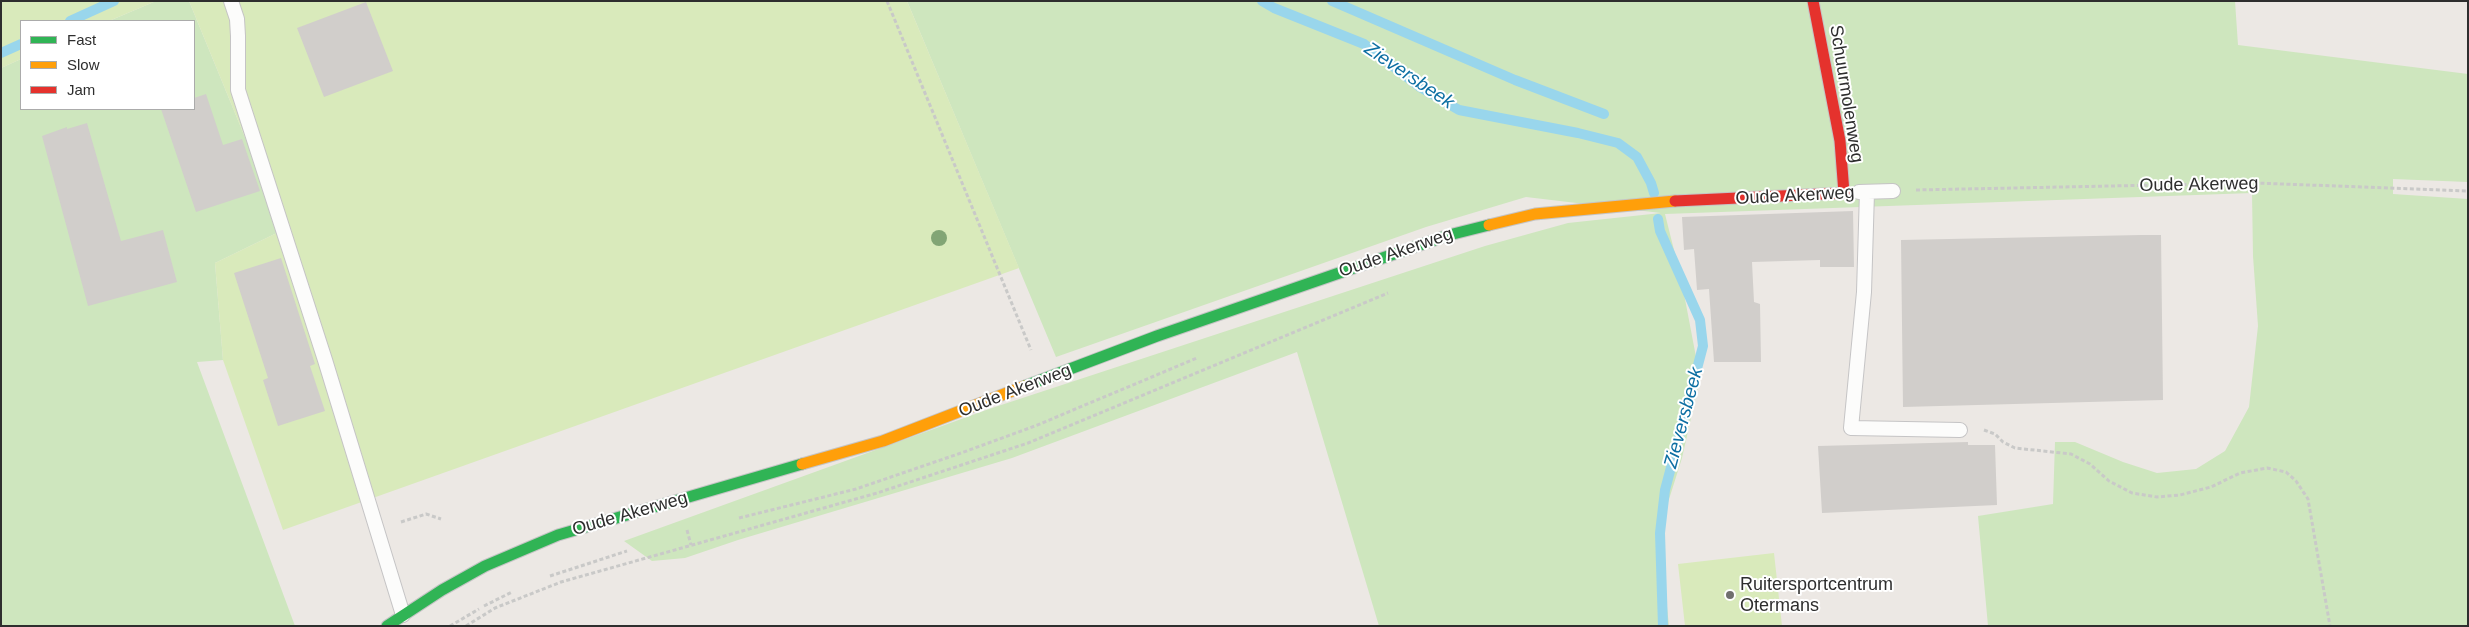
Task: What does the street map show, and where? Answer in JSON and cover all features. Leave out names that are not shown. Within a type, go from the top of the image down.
[{"type":"street","name":"Schuurmolenweg","points":[[1813,1],[1840,141],[1844,193]]},
{"type":"street","name":"Oude Akerweg","points":[[387,626],[485,566],[558,535],[883,440],[1156,336],[1449,234],[1535,214],[1634,204],[1844,193]]},
{"type":"lane","points":[[231,1],[237,19],[238,90],[403,615]]},
{"type":"lane","name":"Oude Akerweg","points":[[1844,193],[1893,191]]},
{"type":"lane","points":[[1867,192],[1864,292],[1851,428],[1960,430]]},
{"type":"path","points":[[887,1],[1043,380]]},
{"type":"path","name":"Oude Akerweg","points":[[1893,191],[2256,183],[2468,191]]},
{"type":"path","points":[[466,626],[495,608],[561,582],[877,493],[1028,442],[1391,292]]},
{"type":"path","points":[[1960,430],[1984,430],[1995,434],[2003,442],[2016,448],[2071,454],[2090,464],[2109,481],[2132,493],[2157,497],[2180,495],[2211,487],[2240,473],[2267,468],[2286,472],[2296,481],[2308,499],[2330,626]]},
{"type":"path","points":[[377,530],[426,514],[441,519]]},
{"type":"green space","points":[[1,1],[156,1],[111,20],[20,20],[20,59],[1,68]]},
{"type":"green space","points":[[156,1],[189,1],[283,230],[215,263],[223,360],[197,362],[295,626],[1,626],[1,68],[20,59],[20,110],[195,110],[195,20],[111,20]]},
{"type":"green space","points":[[189,1],[907,1],[1019,268],[283,530],[223,360],[215,263],[283,230]]},
{"type":"green space","points":[[907,1],[2235,1],[2238,45],[2468,74],[2468,182],[2393,179],[2393,194],[2468,199],[2468,626],[1988,626],[1978,516],[2053,504],[2055,442],[2075,442],[2123,462],[2157,473],[2196,469],[2225,451],[2249,407],[2258,326],[2253,256],[2252,193],[1665,214],[1681,278],[1700,378],[1682,458],[1659,531],[1669,626],[1379,626],[1297,352],[1012,458],[738,540],[685,558],[652,561],[624,541],[989,409],[1485,246],[1568,223],[1661,213],[1526,197],[1426,227],[1056,357]]},
{"type":"green space","name":"Ruitersportcentrum Otermans","points":[[1774,553],[1782,626],[1685,626],[1678,564]]},
{"type":"building","points":[[366,2],[393,71],[324,97],[297,28]]},
{"type":"building","points":[[206,94],[223,145],[242,139],[260,191],[196,212],[161,110],[195,110],[195,98]]},
{"type":"building","points":[[87,123],[121,241],[163,230],[177,282],[88,306],[42,136],[67,127],[67,129]]},
{"type":"building","points":[[1853,211],[1854,267],[1820,267],[1820,260],[1752,262],[1754,302],[1760,304],[1761,362],[1714,362],[1709,289],[1697,290],[1694,249],[1684,250],[1682,217]]},
{"type":"building","points":[[2161,235],[2163,400],[1903,407],[1901,240]]},
{"type":"building","points":[[281,258],[315,364],[310,366],[325,411],[278,426],[263,380],[268,378],[234,273]]},
{"type":"building","points":[[1968,442],[1968,445],[1995,445],[1997,505],[1822,513],[1818,446]]},
{"type":"waterway","points":[[72,20],[114,1]]},
{"type":"waterway","name":"Zieversbeek","points":[[1262,1],[1274,8],[1364,44],[1420,87],[1459,110],[1578,133],[1618,143],[1637,157],[1651,183],[1654,193]]},
{"type":"waterway","points":[[1332,1],[1515,80],[1604,114]]},
{"type":"waterway","points":[[1,53],[20,44]]},
{"type":"waterway","name":"Zieversbeek","points":[[1658,219],[1660,231],[1700,320],[1703,346],[1665,490],[1660,533],[1663,626]]},
{"type":"traffic: fast","points":[[1025,386],[1157,336],[1449,235],[1489,225]]},
{"type":"traffic: fast","points":[[387,626],[442,590],[485,566],[558,535],[802,464]]},
{"type":"traffic: slow","points":[[1489,225],[1535,214],[1675,201]]},
{"type":"traffic: slow","points":[[802,464],[883,441],[1025,386]]},
{"type":"traffic: jam","points":[[1675,201],[1844,193],[1840,141],[1813,1]]},
{"type":"place","name":"Ruitersportcentrum Otermans","points":[[1730,595]]}]
